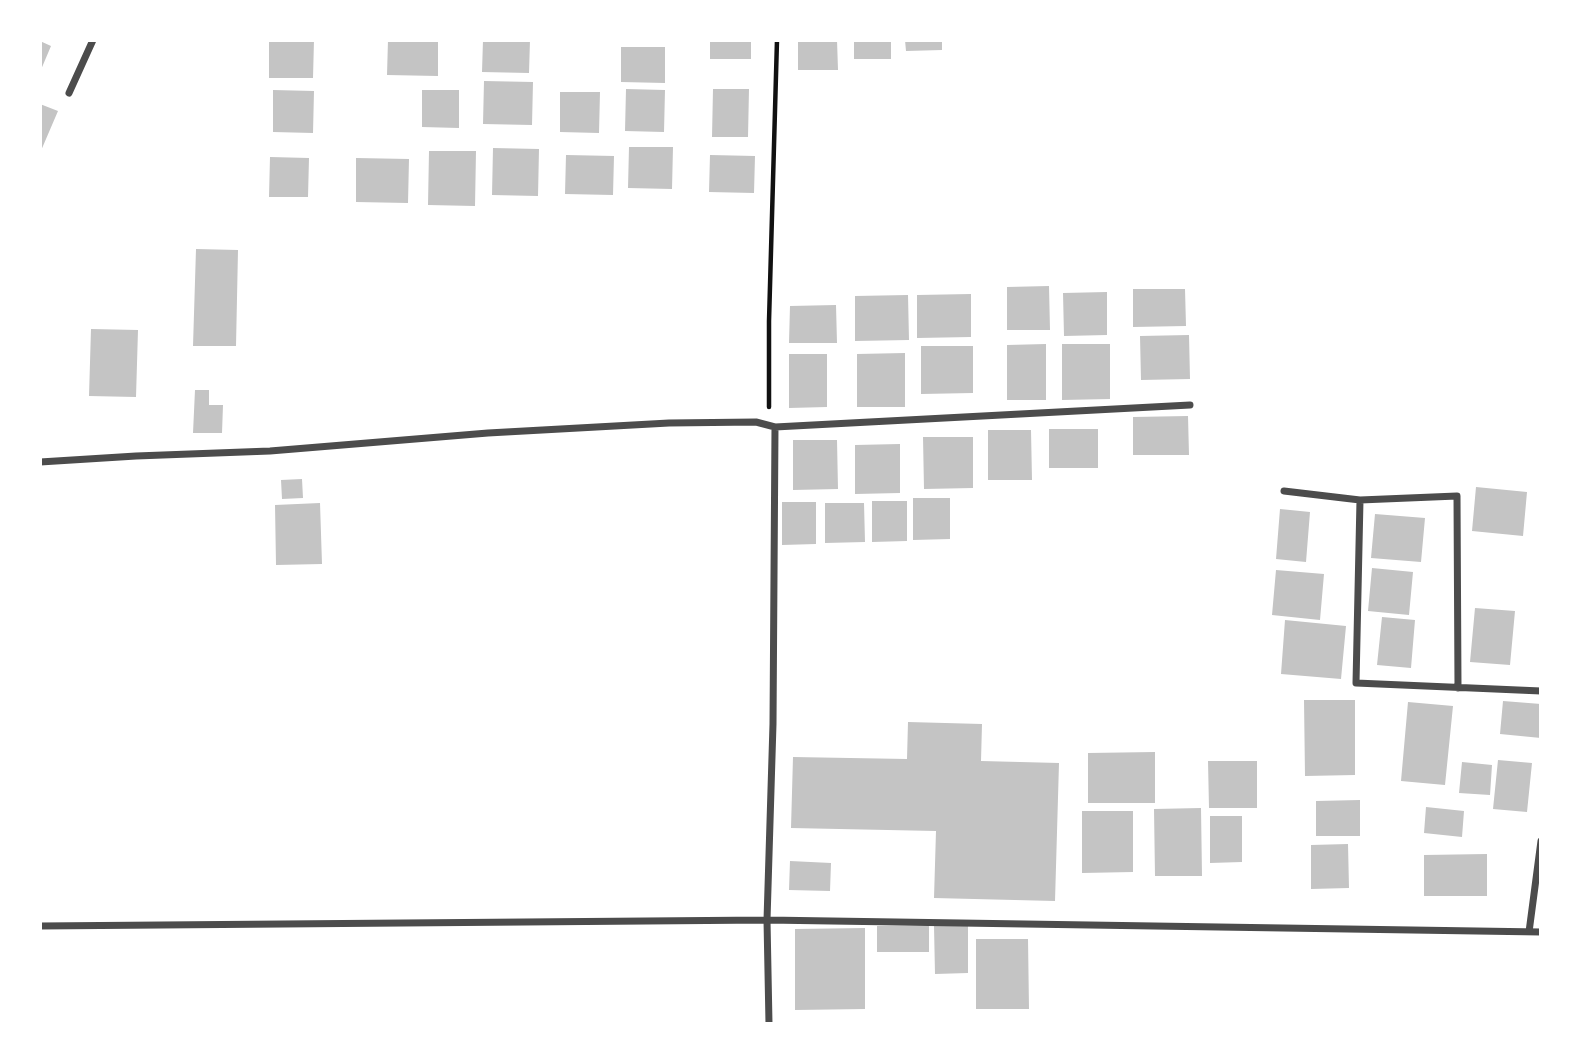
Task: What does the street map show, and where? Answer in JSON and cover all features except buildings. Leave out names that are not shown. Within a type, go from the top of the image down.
[{"type":"street","points":[[69,93],[93,40]]},
{"type":"street","points":[[40,462],[270,451],[488,433],[668,423],[755,422],[775,427],[1190,405]]},
{"type":"street","points":[[769,1024],[767,920],[773,724],[775,427]]},
{"type":"street","points":[[1284,491],[1360,500],[1457,496],[1458,688]]},
{"type":"street","points":[[1360,500],[1356,683],[1541,691]]},
{"type":"street","points":[[1529,932],[1541,841]]},
{"type":"street","points":[[40,926],[767,920],[1541,932]]},
{"type":"path","points":[[775,427],[767,402],[777,40]]}]
